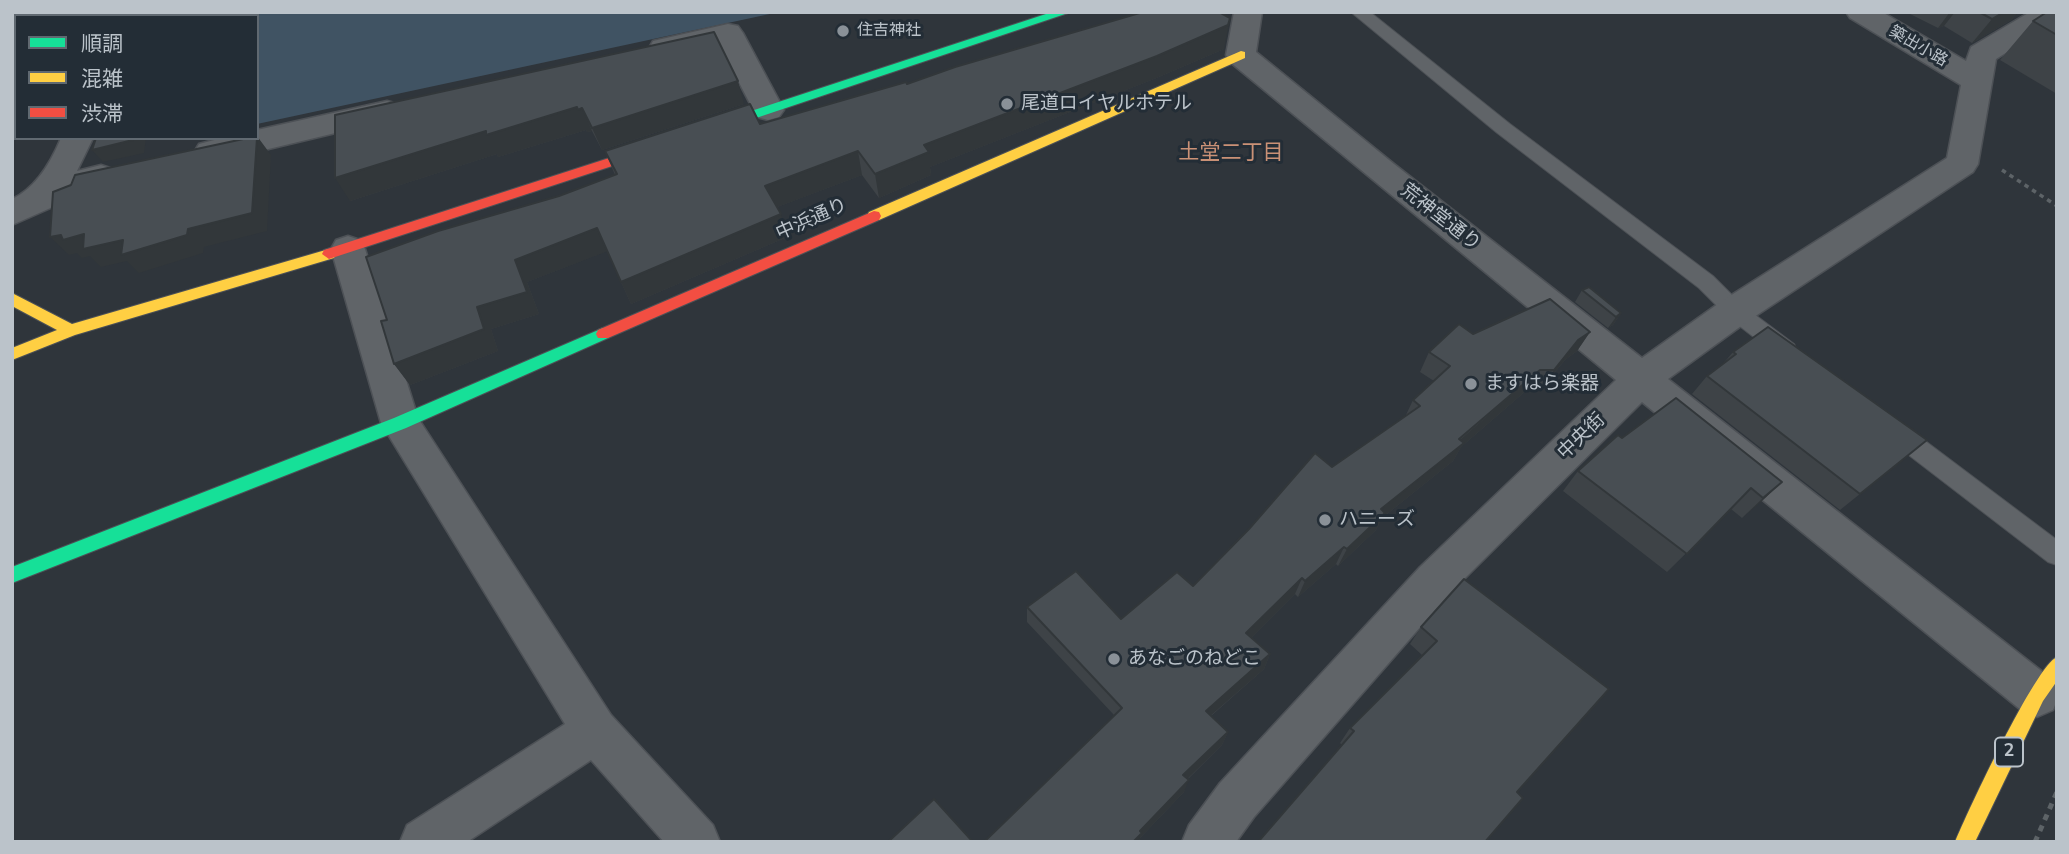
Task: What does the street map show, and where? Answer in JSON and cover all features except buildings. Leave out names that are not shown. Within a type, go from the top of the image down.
[{"type":"main road","points":[[12,354],[71,330],[348,249],[1065,12]]},
{"type":"main road","name":"中浜通り","points":[[12,575],[400,424],[1241,55]]},
{"type":"main road","points":[[12,298],[23,307],[71,330]]},
{"type":"main road","name":"2","points":[[1965,842],[2047,680]]},
{"type":"street","points":[[1241,55],[1248,12]]},
{"type":"street","name":"築出小路","points":[[1860,12],[1978,82]]},
{"type":"street","name":"中央街","points":[[1206,842],[1237,800],[1435,580],[1642,378],[1735,312],[1962,164],[1982,54],[2051,12]]},
{"type":"street","points":[[634,55],[728,33],[768,110]]},
{"type":"street","name":"荒神堂通り","points":[[1241,55],[1382,172],[1642,378],[2047,680]]},
{"type":"street","points":[[188,157],[418,104]]},
{"type":"street","points":[[25,207],[69,158],[76,140]]},
{"type":"street","points":[[25,207],[80,182],[134,170]]},
{"type":"street","points":[[348,249],[400,424],[595,731],[696,842]]},
{"type":"street","points":[[424,842],[595,731]]},
{"type":"lane","points":[[1359,12],[1514,136],[1706,282],[1735,312],[1802,362]]},
{"type":"lane","points":[[1880,420],[2057,554]]},
{"type":"path","points":[[1966,146],[2057,206]]},
{"type":"path","points":[[2035,842],[2057,792]]},
{"type":"water","points":[[12,12],[779,12],[259,124],[259,14],[14,14],[12,42]]},
{"type":"traffic: fast","points":[[665,144],[1065,12]]},
{"type":"traffic: fast","points":[[12,575],[400,423],[603,334]]},
{"type":"traffic: slow","points":[[874,216],[1241,55]]},
{"type":"traffic: slow","points":[[12,298],[23,307],[71,330],[329,254]]},
{"type":"traffic: slow","points":[[12,354],[71,330]]},
{"type":"traffic: slow","points":[[1965,842],[2037,695],[2057,665]]},
{"type":"traffic: jam","points":[[329,254],[665,144]]},
{"type":"traffic: jam","points":[[603,334],[874,216]]},
{"type":"place","name":"住吉神社","points":[[843,31]]},
{"type":"place","name":"尾道ロイヤルホテル","points":[[1007,104]]},
{"type":"place","name":"ますはら楽器","points":[[1471,384]]},
{"type":"place","name":"ハニーズ","points":[[1325,520]]},
{"type":"place","name":"あなごのねどこ","points":[[1114,659]]},
{"type":"district","name":"土堂二丁目","points":[[1231,154]]}]
